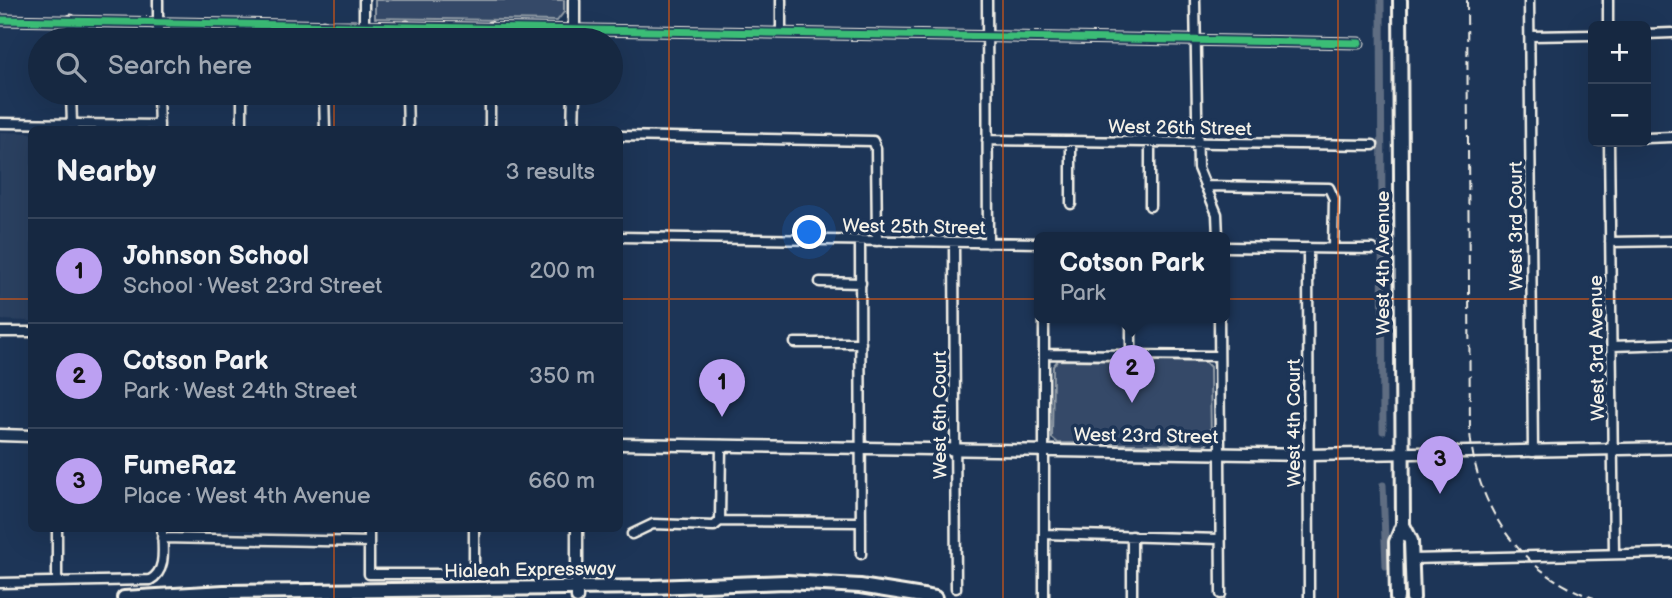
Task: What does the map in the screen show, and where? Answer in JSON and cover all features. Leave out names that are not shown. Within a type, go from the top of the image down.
[{"type":"main road","name":"West 4th Avenue","points":[[1397,598],[1396,542],[1403,525],[1400,0]]},
{"type":"main road","name":"West 4th Avenue","points":[[1403,525],[1410,541],[1413,598]]},
{"type":"main road","name":"Hialeah Expressway","points":[[124,598],[238,592],[577,592],[786,582],[860,586],[935,598]]},
{"type":"street","points":[[158,0],[158,28]]},
{"type":"street","points":[[364,0],[364,25]]},
{"type":"street","points":[[573,0],[574,28]]},
{"type":"street","points":[[781,0],[782,33]]},
{"type":"street","points":[[987,0],[988,243]]},
{"type":"street","points":[[1195,0],[1198,168],[1217,214],[1218,232]]},
{"type":"street","name":"West 3rd Court","points":[[1529,0],[1533,452]]},
{"type":"street","points":[[1608,0],[1608,21]]},
{"type":"street","points":[[0,20],[532,28]]},
{"type":"street","points":[[71,20],[71,28]]},
{"type":"street","points":[[241,24],[241,28]]},
{"type":"street","points":[[623,30],[1359,43]]},
{"type":"street","points":[[1651,34],[1672,33]]},
{"type":"street","points":[[1530,36],[1588,35]]},
{"type":"street","points":[[71,105],[72,124]]},
{"type":"street","points":[[158,105],[159,126]]},
{"type":"street","points":[[242,105],[242,126]]},
{"type":"street","points":[[324,105],[325,126]]},
{"type":"street","points":[[407,105],[408,126]]},
{"type":"street","points":[[490,105],[490,126]]},
{"type":"street","points":[[573,105],[573,126]]},
{"type":"street","points":[[0,123],[130,126]]},
{"type":"street","points":[[623,136],[873,141],[876,148],[877,241]]},
{"type":"street","points":[[1651,138],[1672,137]]},
{"type":"street","name":"West 26th Street","points":[[987,139],[1373,145]]},
{"type":"street","points":[[1071,141],[1071,204]]},
{"type":"street","points":[[1150,142],[1150,206]]},
{"type":"street","name":"West 3rd Avenue","points":[[1609,147],[1614,554]]},
{"type":"street","points":[[1205,186],[1329,188],[1334,199],[1333,248]]},
{"type":"street","name":"West 25th Street","points":[[623,237],[1034,243]]},
{"type":"street","points":[[860,241],[861,554]]},
{"type":"street","points":[[1611,242],[1672,241]]},
{"type":"street","name":"West 6th Court","points":[[954,243],[956,587]]},
{"type":"street","points":[[1230,247],[1373,249]]},
{"type":"street","name":"West 4th Court","points":[[1308,248],[1309,598]]},
{"type":"street","points":[[820,282],[861,283]]},
{"type":"street","points":[[1044,323],[1044,597]]},
{"type":"street","points":[[1131,323],[1131,355]]},
{"type":"street","points":[[1219,323],[1221,594]]},
{"type":"street","points":[[0,332],[28,332]]},
{"type":"street","points":[[795,343],[861,343]]},
{"type":"street","points":[[1612,346],[1672,345]]},
{"type":"street","points":[[1045,354],[1219,356]]},
{"type":"street","points":[[0,435],[28,436]]},
{"type":"street","name":"West 23rd Street","points":[[623,444],[1308,455],[1672,448]]},
{"type":"street","points":[[632,534],[653,524],[715,526],[720,521],[721,445]]},
{"type":"street","points":[[720,521],[861,522]]},
{"type":"street","points":[[57,532],[57,582]]},
{"type":"street","points":[[369,532],[369,574],[474,574],[474,532]]},
{"type":"street","points":[[577,532],[577,592]]},
{"type":"street","points":[[0,583],[150,580],[157,576],[162,568],[162,533],[369,542]]},
{"type":"street","points":[[1044,534],[1220,539]]},
{"type":"street","points":[[1132,536],[1132,598]]},
{"type":"street","points":[[1411,559],[1672,553]]},
{"type":"shaded area","points":[[375,0],[564,0],[564,12],[557,21],[375,18]]},
{"type":"shaded area","points":[[0,132],[28,133],[28,321],[0,320]]},
{"type":"shaded area","points":[[1058,360],[1205,362],[1210,367],[1211,440],[1206,445],[1058,443],[1052,438],[1053,366]]},
{"type":"waterway","points":[[1381,0],[1383,431]]},
{"type":"waterway","points":[[1383,485],[1386,566]]},
{"type":"railway","points":[[1467,0],[1470,432],[1474,460],[1493,511],[1524,555],[1568,587],[1594,598]]},
{"type":"cycle path","points":[[0,20],[473,28]]},
{"type":"cycle path","points":[[623,31],[1359,43]]},
{"type":"place","name":"Cotson Park","points":[[1132,403]]},
{"type":"place","name":"Johnson School","points":[[722,417]]},
{"type":"place","name":"FumeRaz","points":[[1440,494]]}]
